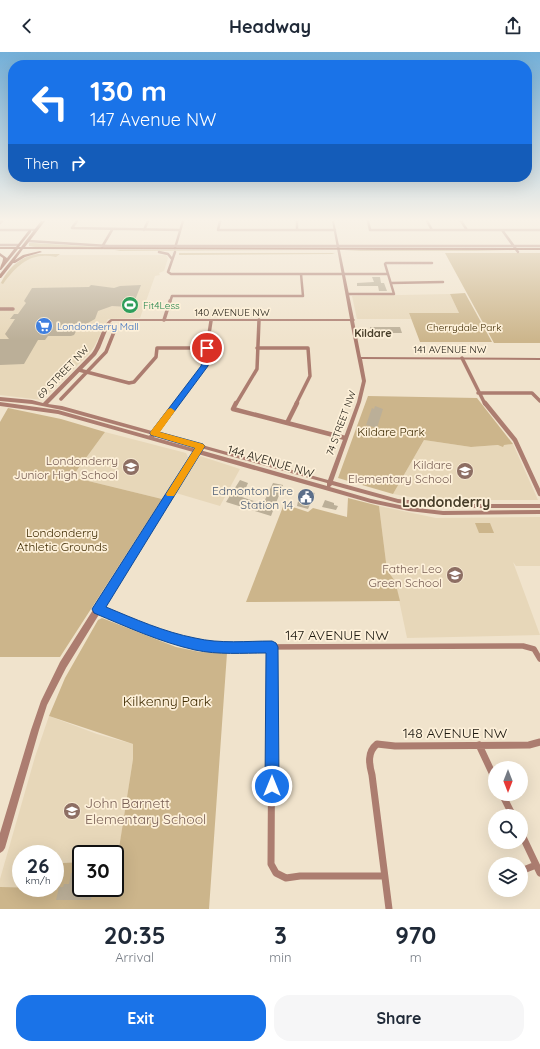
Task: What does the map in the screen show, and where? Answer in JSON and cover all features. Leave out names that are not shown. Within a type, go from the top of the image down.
[{"type":"main road","points":[[0,276],[13,261]]},
{"type":"main road","points":[[8,267],[17,261]]},
{"type":"main road","points":[[0,269],[5,263]]},
{"type":"street","points":[[171,261],[169,273],[388,274]]},
{"type":"street","name":"74 STREET NW","points":[[329,486],[363,388],[364,374],[340,261]]},
{"type":"street","points":[[348,294],[394,294],[385,264],[432,263]]},
{"type":"street","name":"140 AVENUE NW","points":[[164,320],[172,296],[303,296],[301,274]]},
{"type":"street","points":[[391,283],[443,282]]},
{"type":"street","points":[[0,310],[13,311]]},
{"type":"street","name":"140 AVENUE NW","points":[[110,322],[164,320],[353,320]]},
{"type":"street","points":[[152,436],[204,366],[211,320]]},
{"type":"street","points":[[259,320],[257,369],[233,409],[346,438]]},
{"type":"street","name":"69 STREET NW","points":[[40,409],[80,370],[98,348],[110,322],[116,327],[106,352],[61,399]]},
{"type":"street","points":[[80,370],[129,383],[134,382],[156,357],[158,348],[207,348]]},
{"type":"street","points":[[258,348],[308,348],[310,376],[287,423]]},
{"type":"street","name":"141 AVENUE NW","points":[[361,358],[540,359]]},
{"type":"street","points":[[462,358],[478,393],[486,406],[514,440],[540,494]]},
{"type":"street","points":[[478,393],[532,393],[540,401]]},
{"type":"street","name":"144 AVENUE NW","points":[[0,399],[45,404],[152,436]]},
{"type":"street","name":"144 AVENUE NW","points":[[0,404],[58,412],[152,436],[329,486],[389,505],[424,511],[540,512]]},
{"type":"street","points":[[0,848],[3,828],[44,704],[63,665],[199,449]]},
{"type":"street","name":"144 AVENUE NW","points":[[329,486],[421,504],[447,506],[540,506]]},
{"type":"street","name":"147 AVENUE NW","points":[[98,609],[162,635],[197,644],[225,647],[523,646],[534,649],[540,659]]},
{"type":"street","points":[[272,647],[271,864],[275,873],[281,877],[290,878],[300,876],[384,876],[389,909]]},
{"type":"street","name":"148 AVENUE NW","points":[[384,876],[372,775],[369,762],[372,748],[377,744],[395,746],[529,745],[540,742]]},
{"type":"street","points":[[479,745],[488,764]]},
{"type":"street","points":[[528,848],[538,869],[528,870]]},
{"type":"shaded area","points":[[21,261],[167,261],[164,271],[159,273],[160,275],[155,276],[140,318],[108,319],[94,347],[88,355],[42,400],[0,395],[0,283],[16,263]]},
{"type":"shaded area","points":[[450,294],[459,313],[409,313],[411,319],[357,319],[352,296]]},
{"type":"shaded area","name":"Londonderry Junior High School","points":[[105,432],[186,453],[188,457],[162,499],[72,477]]},
{"type":"shaded area","name":"Kildare Elementary School","points":[[424,440],[471,447],[513,444],[538,500],[446,500],[416,498],[393,494]]},
{"type":"shaded area","points":[[200,456],[240,469],[220,506],[176,493]]},
{"type":"shaded area","name":"Father Leo Green School","points":[[379,506],[436,518],[540,517],[540,566],[516,566],[513,562],[540,635],[407,638],[395,581],[387,570]]},
{"type":"shaded area","name":"John Barnett Elementary School","points":[[49,716],[97,734],[133,744],[133,759],[120,845],[72,845],[72,862],[64,863],[64,845],[12,845],[12,887],[0,887],[0,879],[35,757]]},
{"type":"green space","points":[[20,261],[26,261],[20,265],[3,284],[1,283],[7,272]]},
{"type":"green space","points":[[449,261],[540,261],[540,343],[494,343]]},
{"type":"green space","name":"Cherrydale Park","points":[[465,293],[492,342],[420,342],[409,313],[459,313],[450,294]]},
{"type":"green space","name":"Kildare Park","points":[[368,396],[477,398],[513,444],[504,445],[503,447],[498,445],[471,447],[424,440],[393,494],[338,478]]},
{"type":"green space","name":"Londonderry Athletic Grounds","points":[[8,408],[61,419],[105,432],[72,477],[162,499],[60,657],[0,657],[0,422]]},
{"type":"green space","points":[[348,498],[379,506],[387,570],[395,581],[400,601],[246,602],[284,504],[308,512],[313,508],[347,517]]},
{"type":"green space","points":[[475,523],[490,523],[494,533],[479,533]]},
{"type":"green space","name":"Kilkenny Park","points":[[102,618],[176,647],[200,652],[227,653],[209,909],[0,909],[0,887],[12,887],[12,897],[64,897],[64,863],[72,862],[72,897],[124,897],[124,845],[120,845],[133,759],[133,744],[49,716],[65,678],[98,620]]},
{"type":"building","points":[[372,277],[380,277],[381,283],[384,283],[387,291],[379,291],[378,286],[357,286],[357,283],[374,282]]},
{"type":"building","name":"Londonderry Mall","points":[[91,285],[114,288],[120,286],[141,285],[133,305],[129,307],[112,306],[98,311],[95,319],[86,324],[80,324],[74,335],[48,336],[45,340],[38,340],[24,364],[0,365],[0,339],[9,339],[5,334],[15,319],[10,319],[14,314],[18,314],[26,303],[24,301],[32,288],[89,287]]},
{"type":"building","points":[[370,327],[400,327],[402,333],[371,333]]},
{"type":"building","points":[[375,406],[383,409],[377,428],[366,425],[372,408],[374,409]]},
{"type":"building","points":[[240,480],[248,483],[242,497],[263,504],[273,483],[283,485],[271,516],[226,502]]},
{"type":"building","name":"Edmonton Fire Station 14","points":[[303,490],[315,493],[308,509],[297,506],[300,492]]},
{"type":"building","points":[[325,500],[338,506],[336,510],[322,507]]},
{"type":"building","points":[[71,873],[72,897],[92,897],[91,900],[56,900],[57,897],[64,897],[64,884],[69,884]]},
{"type":"slow traffic","points":[[171,411],[154,433],[200,446],[171,494]]},
{"type":"place","name":"Fit4Less","points":[[130,305]]},
{"type":"place","name":"Londonderry Mall","points":[[44,326]]},
{"type":"place","name":"Londonderry Junior High School","points":[[131,467]]},
{"type":"place","name":"Kildare Elementary School","points":[[465,471]]},
{"type":"place","name":"Edmonton Fire Station 14","points":[[306,497]]},
{"type":"place","name":"Father Leo Green School","points":[[455,575]]},
{"type":"place","name":"John Barnett Elementary School","points":[[72,811]]},
{"type":"district","name":"Kildare","points":[[373,333]]},
{"type":"district","name":"Londonderry","points":[[446,502]]},
{"type":"route","points":[[207,348],[204,366],[154,433],[200,446],[98,609],[162,635],[197,644],[225,647],[272,647],[272,786]]}]
